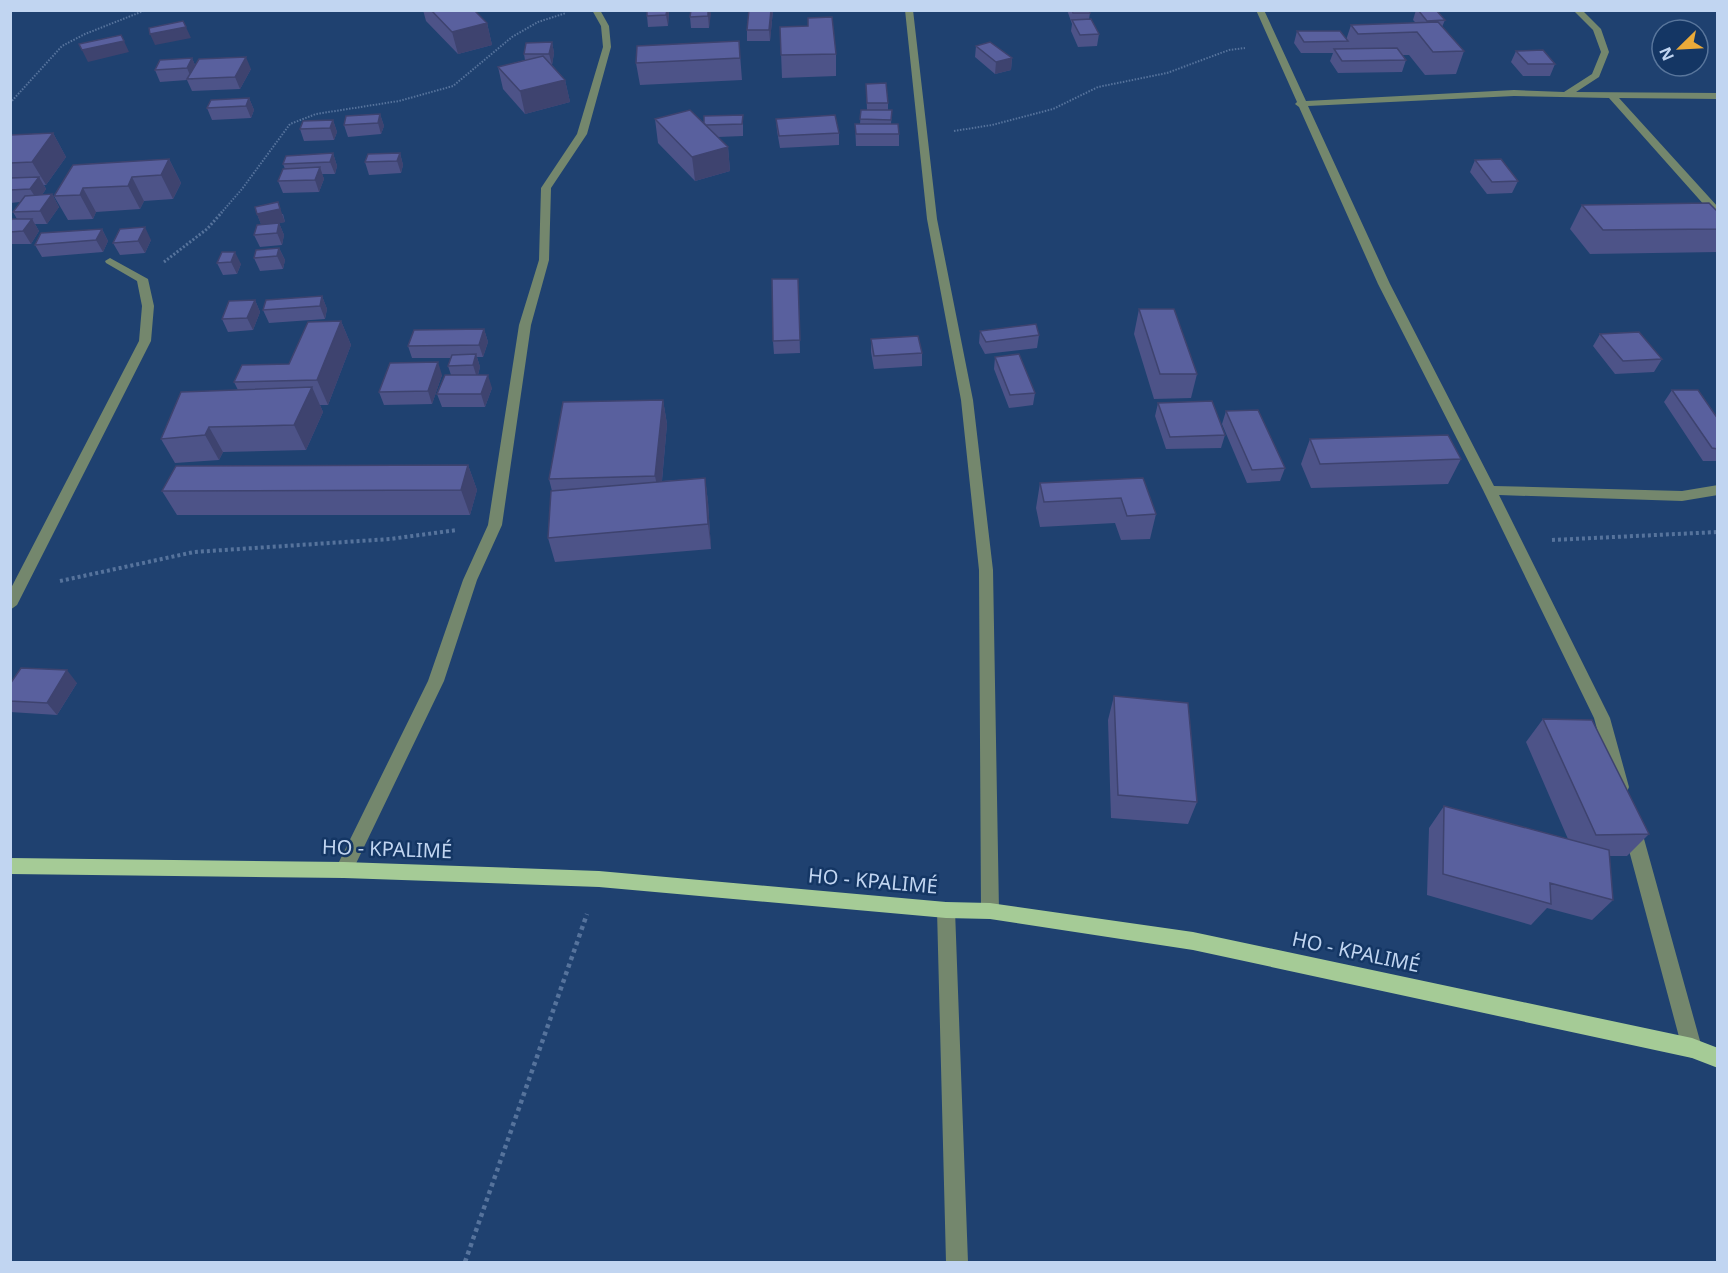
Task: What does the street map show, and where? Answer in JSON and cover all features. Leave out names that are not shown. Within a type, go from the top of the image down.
[{"type":"main road","name":"HO - KPALIMÉ","points":[[10,866],[344,870],[599,879],[946,910],[990,911],[1193,941],[1692,1048],[1718,1058]]},
{"type":"street","points":[[344,870],[436,681],[470,580],[495,525],[525,325],[544,261],[546,188],[582,134],[607,47],[605,26],[596,10]]},
{"type":"street","points":[[909,10],[932,219],[967,400],[986,570],[990,911]]},
{"type":"street","points":[[1260,10],[1300,104],[1384,284],[1490,490],[1602,718],[1692,1048]]},
{"type":"street","points":[[1566,95],[1596,75],[1605,52],[1597,29],[1577,10]]},
{"type":"street","points":[[1300,104],[1514,93],[1718,96]]},
{"type":"street","points":[[1612,96],[1718,214]]},
{"type":"street","points":[[10,605],[145,341],[148,306],[142,279],[110,261]]},
{"type":"street","points":[[1490,490],[1682,496],[1718,490]]},
{"type":"street","points":[[946,910],[957,1263]]},
{"type":"path","points":[[10,103],[62,46],[85,34],[146,10]]},
{"type":"path","points":[[142,279],[207,230],[242,189],[290,124],[316,114],[399,102],[453,86],[512,37],[538,22],[566,13]]},
{"type":"path","points":[[921,135],[992,125],[1053,110],[1098,87],[1167,73],[1229,50],[1275,45]]},
{"type":"path","points":[[19,590],[194,552],[390,539],[495,525]]},
{"type":"path","points":[[1515,542],[1718,532]]},
{"type":"path","points":[[465,1263],[599,879]]},
{"type":"building","points":[[431,10],[474,10],[487,23],[452,32]]},
{"type":"building","points":[[647,10],[667,10],[666,15],[647,16]]},
{"type":"building","points":[[691,10],[708,10],[708,16],[690,17]]},
{"type":"building","points":[[749,10],[771,10],[769,30],[747,30]]},
{"type":"building","points":[[1072,10],[1089,10],[1090,13],[1073,13]]},
{"type":"building","points":[[1418,10],[1436,10],[1445,20],[1427,21]]},
{"type":"building","points":[[832,17],[836,54],[781,55],[780,27],[808,26],[808,18]]},
{"type":"building","points":[[1091,19],[1099,34],[1080,35],[1072,20]]},
{"type":"building","points":[[183,21],[186,27],[150,34],[149,28]]},
{"type":"building","points":[[1438,22],[1464,51],[1433,52],[1417,32],[1358,34],[1351,25]]},
{"type":"building","points":[[1297,31],[1340,31],[1348,41],[1304,42]]},
{"type":"building","points":[[121,35],[124,41],[82,50],[79,44]]},
{"type":"building","points":[[739,41],[740,58],[636,63],[637,46]]},
{"type":"building","points":[[552,42],[549,54],[524,54],[526,43]]},
{"type":"building","points":[[990,42],[1012,58],[996,62],[976,46]]},
{"type":"building","points":[[1397,48],[1406,60],[1342,61],[1334,49]]},
{"type":"building","points":[[1543,50],[1555,64],[1528,64],[1516,51]]},
{"type":"building","points":[[543,56],[565,80],[520,91],[498,67]]},
{"type":"building","points":[[246,57],[235,77],[187,79],[199,59]]},
{"type":"building","points":[[192,58],[187,68],[155,70],[160,60]]},
{"type":"building","points":[[886,83],[888,103],[867,103],[866,84]]},
{"type":"building","points":[[249,98],[246,106],[207,108],[211,100]]},
{"type":"building","points":[[690,110],[728,147],[692,157],[655,119]]},
{"type":"building","points":[[861,110],[892,110],[891,120],[860,119]]},
{"type":"building","points":[[380,114],[378,123],[344,125],[346,116]]},
{"type":"building","points":[[743,115],[742,124],[706,125],[704,123],[704,116]]},
{"type":"building","points":[[835,115],[839,133],[779,136],[776,119]]},
{"type":"building","points":[[333,120],[330,128],[300,129],[303,121]]},
{"type":"building","points":[[855,124],[898,124],[899,134],[856,134]]},
{"type":"building","points":[[53,133],[32,162],[10,163],[10,135]]},
{"type":"building","points":[[333,153],[330,162],[283,164],[286,156]]},
{"type":"building","points":[[400,153],[397,161],[365,162],[368,154]]},
{"type":"building","points":[[169,159],[161,175],[132,177],[128,186],[83,188],[80,195],[54,196],[73,165]]},
{"type":"building","points":[[1501,159],[1518,181],[1492,182],[1475,160]]},
{"type":"building","points":[[320,167],[315,180],[278,181],[283,169]]},
{"type":"building","points":[[39,177],[30,189],[10,190],[10,178]]},
{"type":"building","points":[[52,194],[40,211],[13,212],[25,196]]},
{"type":"building","points":[[278,202],[280,209],[257,214],[255,207]]},
{"type":"building","points":[[1709,203],[1718,212],[1718,229],[1603,230],[1582,205]]},
{"type":"building","points":[[12,219],[32,219],[23,231],[10,232]]},
{"type":"building","points":[[279,223],[277,233],[254,235],[257,225]]},
{"type":"building","points":[[145,227],[138,241],[113,243],[120,229]]},
{"type":"building","points":[[102,229],[96,240],[35,245],[41,233]]},
{"type":"building","points":[[279,248],[277,256],[254,258],[256,250]]},
{"type":"building","points":[[222,252],[235,252],[231,262],[217,263]]},
{"type":"building","points":[[772,279],[798,279],[800,340],[773,341]]},
{"type":"building","points":[[322,296],[320,306],[263,310],[266,300]]},
{"type":"building","points":[[255,300],[247,318],[222,319],[229,301]]},
{"type":"building","points":[[1139,309],[1174,309],[1197,374],[1160,374]]},
{"type":"building","points":[[341,321],[317,380],[234,382],[242,365],[289,364],[308,322]]},
{"type":"building","points":[[1036,324],[1039,335],[986,342],[980,331]]},
{"type":"building","points":[[484,329],[479,345],[408,346],[414,330]]},
{"type":"building","points":[[1639,332],[1662,359],[1623,361],[1600,334]]},
{"type":"building","points":[[918,336],[922,353],[874,356],[871,339]]},
{"type":"building","points":[[476,354],[473,365],[448,366],[452,355]]},
{"type":"building","points":[[1019,354],[1035,393],[1010,395],[995,357]]},
{"type":"building","points":[[438,362],[428,391],[379,392],[390,363]]},
{"type":"building","points":[[445,375],[488,375],[481,394],[437,394]]},
{"type":"building","points":[[312,387],[294,425],[209,427],[205,435],[161,439],[181,392]]},
{"type":"building","points":[[1672,390],[1698,390],[1718,419],[1718,449],[1712,448]]},
{"type":"building","points":[[663,400],[655,476],[549,479],[563,402]]},
{"type":"building","points":[[1212,401],[1225,435],[1170,437],[1158,403]]},
{"type":"building","points":[[1258,410],[1285,468],[1252,470],[1226,411]]},
{"type":"building","points":[[1448,435],[1461,459],[1320,464],[1310,439]]},
{"type":"building","points":[[468,465],[461,490],[162,491],[176,466]]},
{"type":"building","points":[[705,478],[708,524],[548,538],[551,491]]},
{"type":"building","points":[[1143,478],[1156,514],[1127,516],[1121,498],[1044,502],[1040,483]]},
{"type":"building","points":[[21,668],[67,670],[47,703],[10,701],[10,684]]},
{"type":"building","points":[[1114,696],[1188,703],[1197,802],[1118,795]]},
{"type":"building","points":[[1543,719],[1592,720],[1649,834],[1596,835]]},
{"type":"building","points":[[1444,806],[1609,850],[1613,900],[1550,883],[1551,904],[1443,874]]}]
